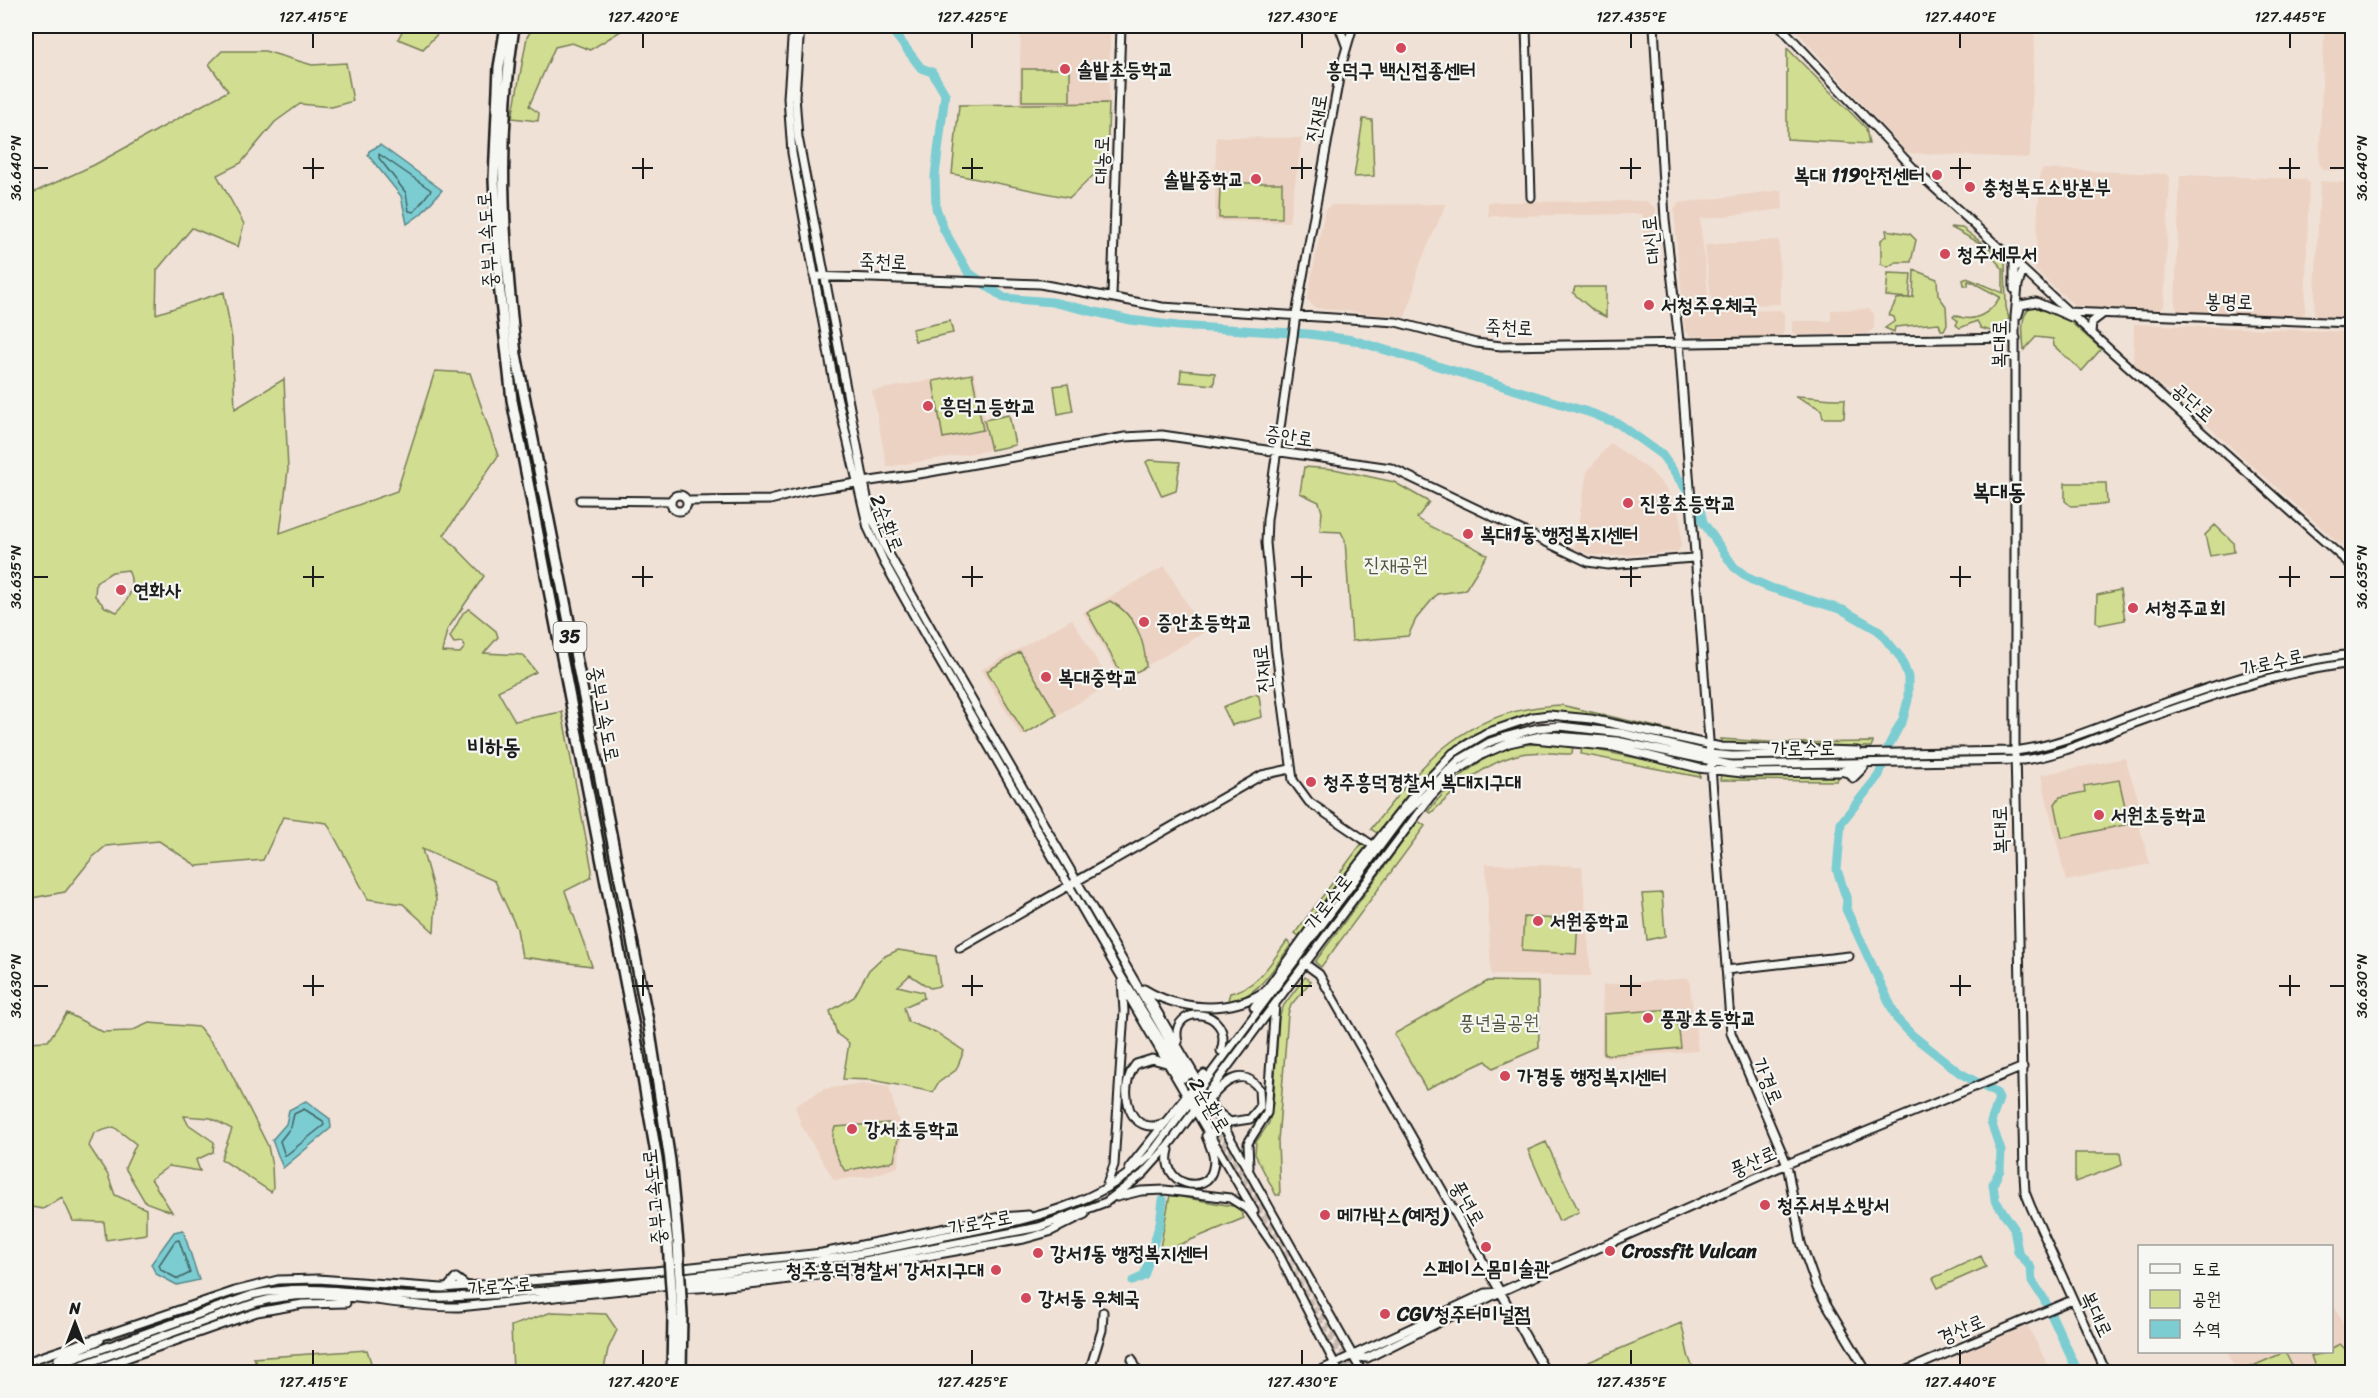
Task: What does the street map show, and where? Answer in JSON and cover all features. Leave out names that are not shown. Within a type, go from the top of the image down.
[{"type":"highway","name":"중부고속도로","points":[[506,26],[499,67],[494,179],[499,284],[512,400],[635,1032],[673,1243]]},
{"type":"highway","name":"중부고속도로","points":[[514,26],[508,68],[501,179],[508,284],[516,354],[649,1026],[670,1161],[681,1372]]},
{"type":"highway","name":"중부고속도로","points":[[672,1372],[677,1316]]},
{"type":"main road","name":"2순환로","points":[[793,26],[788,98],[789,135],[814,276],[859,481]]},
{"type":"main road","name":"2순환로","points":[[800,26],[795,96],[798,137],[868,528],[884,562],[1130,972],[1187,1076],[1121,976]]},
{"type":"main road","name":"대농로","points":[[1112,296],[1121,26]]},
{"type":"main road","points":[[1339,26],[1346,47]]},
{"type":"main road","name":"진재로","points":[[1353,26],[1346,47],[1296,319],[1266,543],[1293,780],[1303,795],[1372,845]]},
{"type":"main road","points":[[1526,26],[1531,197]]},
{"type":"main road","name":"대신로","points":[[1654,26],[1665,219],[1679,341],[1693,558]]},
{"type":"main road","name":"공단로","points":[[1780,26],[1916,171],[2091,333],[2352,566]]},
{"type":"main road","points":[[2014,262],[2015,320]]},
{"type":"main road","name":"복대로","points":[[2023,270],[2018,285],[2015,320],[2015,760],[2025,1192],[2068,1301],[2106,1372]]},
{"type":"main road","name":"죽천로","points":[[814,276],[1006,281],[1066,288],[1162,307],[1296,319],[1396,322],[1488,345],[2016,338]]},
{"type":"main road","points":[[2015,320],[2021,305],[2031,302],[2076,319]]},
{"type":"main road","name":"봉명로","points":[[2068,312],[2352,322]]},
{"type":"main road","points":[[2091,333],[2091,324],[2104,313]]},
{"type":"main road","name":"증안로","points":[[687,501],[770,500],[859,481],[925,473],[1146,435],[1185,437],[1391,468],[1588,562],[1608,565],[1693,558]]},
{"type":"main road","points":[[580,500],[671,501],[678,495],[683,496],[687,501],[686,508],[679,512],[672,508],[671,501]]},
{"type":"main road","points":[[1693,558],[1709,758]]},
{"type":"main road","name":"가로수로","points":[[1200,1083],[1215,1067],[1401,818],[1459,760],[1490,742],[1551,727],[1621,733],[1709,758],[1767,750],[1850,750],[1873,754],[2015,751],[2054,743],[2247,674],[2294,662],[2352,654]]},
{"type":"main road","name":"가로수로","points":[[62,1372],[266,1300],[309,1296],[459,1307],[823,1269],[1039,1227],[1081,1213],[1106,1202],[1149,1169],[1197,1115],[1207,1097],[1275,1002],[1416,813],[1437,789],[1451,775],[1479,756],[1524,739],[1614,747],[1756,765],[2015,760],[2055,752],[2241,685],[2286,673],[2352,663]]},
{"type":"main road","points":[[1570,716],[1621,733]]},
{"type":"main road","points":[[1389,826],[1453,753],[1486,733],[1533,717],[1570,716],[1709,758],[1742,773],[1839,772],[1850,773],[1853,778],[1869,764]]},
{"type":"main road","name":"가경로","points":[[1709,758],[1731,1033],[1787,1164],[1801,1243],[1817,1288],[1867,1372]]},
{"type":"main road","points":[[960,948],[1262,775],[1290,769]]},
{"type":"main road","points":[[1410,809],[1427,780]]},
{"type":"main road","points":[[1389,826],[1401,818]]},
{"type":"main road","name":"가로수로","points":[[36,1372],[252,1295],[278,1289],[321,1288],[445,1298],[822,1261],[1042,1215],[1076,1202],[1104,1188],[1152,1153],[1221,1051],[1372,845],[1389,826]]},
{"type":"main road","name":"2순환로","points":[[1074,882],[1121,976],[1130,999],[1276,1249]]},
{"type":"main road","points":[[1726,970],[1849,956]]},
{"type":"main road","name":"풍년로","points":[[1304,963],[1319,974],[1546,1372]]},
{"type":"main road","name":"2순환로","points":[[1130,972],[1143,988],[1200,1083],[1362,1372]]},
{"type":"main road","points":[[1104,1188],[1110,1181],[1114,1165],[1125,1005],[1121,976]]},
{"type":"main road","points":[[1143,988],[1165,1000],[1219,1007],[1243,1003],[1266,990]]},
{"type":"main road","points":[[1250,1172],[1248,1143],[1264,1120],[1267,1109],[1275,1002]]},
{"type":"main road","points":[[1183,1055],[1176,1029],[1185,1019],[1194,1015],[1207,1016],[1217,1023],[1223,1036],[1221,1051]]},
{"type":"main road","points":[[1166,1063],[1155,1059],[1138,1062],[1129,1076],[1127,1097],[1128,1108],[1140,1124],[1154,1127],[1168,1122]]},
{"type":"main road","points":[[1215,1067],[1216,1074],[1223,1074],[1217,1089]]},
{"type":"main road","name":"풍산로","points":[[1317,1372],[1354,1357],[1364,1349],[1486,1293],[1500,1292],[1787,1164],[2023,1067]]},
{"type":"main road","points":[[1207,1097],[1231,1079],[1246,1079],[1258,1088],[1261,1103],[1253,1117],[1241,1122],[1228,1121],[1215,1110]]},
{"type":"main road","points":[[1116,1180],[1188,1099]]},
{"type":"main road","points":[[1169,1150],[1169,1168],[1178,1180],[1194,1184],[1209,1177],[1213,1169],[1213,1158],[1197,1115]]},
{"type":"main road","points":[[629,1289],[724,1288],[757,1284],[1024,1239],[1066,1225],[1140,1182],[1197,1115]]},
{"type":"main road","points":[[1211,1138],[1215,1129],[1226,1130]]},
{"type":"main road","points":[[1106,1202],[1131,1192],[1156,1190],[1230,1198],[1249,1210],[1276,1249],[1339,1372]]},
{"type":"main road","points":[[1076,1202],[1077,1209],[1081,1213]]},
{"type":"main road","name":"가로수로","points":[[26,1362],[259,1283],[278,1280],[318,1279],[447,1288],[456,1278],[468,1287],[796,1257],[1001,1217],[1042,1215]]},
{"type":"main road","name":"경산로","points":[[1903,1372],[2068,1301]]},
{"type":"main road","name":"가로수로","points":[[87,1372],[257,1312],[311,1303],[388,1303]]},
{"type":"main road","points":[[1089,1372],[1102,1330],[1103,1312]]},
{"type":"main road","points":[[36,1372],[77,1349],[140,1322]]},
{"type":"main road","points":[[1132,1359],[1138,1372]]},
{"type":"shaded area","name":"솔밭초등학교","points":[[1021,26],[1105,27],[1110,34],[1109,103],[1019,105]]},
{"type":"shaded area","points":[[1792,26],[2035,26],[2030,156],[2026,158],[1907,153]]},
{"type":"shaded area","points":[[2327,31],[2352,32],[2352,171],[2324,170],[2319,163],[2324,33]]},
{"type":"shaded area","name":"솔밭중학교","points":[[1216,137],[1302,138],[1289,222],[1215,221]]},
{"type":"shaded area","points":[[2043,169],[2166,174],[2170,178],[2164,307],[2160,310],[2075,306],[2035,270],[2040,173]]},
{"type":"shaded area","points":[[2180,175],[2304,179],[2309,182],[2305,313],[2297,317],[2178,311],[2175,306]]},
{"type":"shaded area","points":[[2320,181],[2352,183],[2352,318],[2314,316]]},
{"type":"shaded area","points":[[1782,190],[1783,209],[1700,219],[1710,312],[1780,310],[1784,314],[1784,332],[1779,337],[1691,336],[1685,331],[1674,210],[1679,203]]},
{"type":"shaded area","points":[[1646,201],[1656,209],[1656,244],[1643,245],[1643,214],[1488,216],[1488,202]]},
{"type":"shaded area","points":[[1446,204],[1417,271],[1413,295],[1405,317],[1315,308],[1307,299],[1325,210],[1331,205]]},
{"type":"shaded area","points":[[1779,240],[1780,304],[1712,307],[1705,245]]},
{"type":"shaded area","points":[[1869,309],[1874,314],[1874,328],[1867,334],[1797,335],[1792,332],[1792,321],[1831,321],[1831,310]]},
{"type":"shaded area","points":[[2134,324],[2352,332],[2352,555],[2170,392],[2133,366]]},
{"type":"shaded area","name":"흥덕고등학교","points":[[974,372],[991,450],[887,467],[872,391]]},
{"type":"shaded area","name":"진흥초등학교","points":[[1610,443],[1650,470],[1666,489],[1681,518],[1681,547],[1677,552],[1610,556],[1593,555],[1574,549],[1587,472]]},
{"type":"shaded area","name":"증안초등학교","points":[[1165,566],[1204,633],[1122,680],[1083,612]]},
{"type":"shaded area","name":"복대중학교","points":[[1072,619],[1111,684],[1021,736],[981,670]]},
{"type":"shaded area","name":"서원초등학교","points":[[2125,758],[2141,808],[2145,807],[2149,821],[2139,825],[2150,864],[2066,881],[2041,775]]},
{"type":"shaded area","name":"서원중학교","points":[[1486,864],[1582,866],[1591,976],[1491,975]]},
{"type":"shaded area","name":"풍광초등학교","points":[[1689,978],[1698,1051],[1605,1058],[1601,1051],[1603,985]]},
{"type":"shaded area","name":"강서초등학교","points":[[863,1083],[889,1087],[902,1134],[898,1167],[871,1176],[834,1180],[801,1125],[795,1106],[824,1089]]},
{"type":"shaded area","points":[[2333,1303],[2352,1343],[2352,1372],[2237,1372],[2228,1353],[2333,1353]]},
{"type":"shaded area","points":[[2028,1326],[2051,1372],[1964,1372],[1956,1356]]},
{"type":"green space","points":[[405,26],[445,26],[423,49],[398,39]]},
{"type":"green space","points":[[534,26],[629,26],[590,50],[572,43],[555,47],[529,106],[539,113],[538,121],[512,118],[527,37]]},
{"type":"green space","points":[[1787,48],[1866,128],[1869,144],[1787,139]]},
{"type":"green space","points":[[222,51],[265,51],[312,65],[346,63],[353,101],[332,107],[300,104],[275,122],[241,163],[217,175],[244,224],[238,247],[192,228],[157,270],[156,314],[224,292],[232,339],[235,409],[284,379],[288,470],[280,533],[397,491],[435,371],[470,373],[498,456],[444,535],[484,576],[447,630],[442,652],[460,653],[465,647],[462,642],[454,643],[450,637],[463,613],[469,609],[496,631],[498,637],[484,653],[523,655],[536,672],[498,691],[515,721],[562,712],[592,870],[591,878],[565,891],[592,966],[522,957],[517,929],[495,881],[422,849],[436,899],[434,932],[403,904],[368,899],[327,823],[283,817],[263,860],[197,866],[159,841],[106,846],[93,857],[65,892],[26,899],[26,196],[94,165],[228,91],[209,64]],"holes":[[[128,570],[130,593],[117,612],[105,607],[95,596],[96,582],[112,572]]]},
{"type":"green space","points":[[1022,69],[1070,69],[1070,101],[1022,101]]},
{"type":"green space","points":[[1109,103],[1107,162],[1070,198],[952,174],[959,105]]},
{"type":"green space","points":[[1363,119],[1372,120],[1374,176],[1354,177]]},
{"type":"green space","points":[[1223,183],[1282,183],[1282,218],[1219,218],[1220,185]]},
{"type":"green space","points":[[1950,227],[1962,228],[2005,260],[2006,307],[2009,319],[1994,332],[1981,328],[1977,321],[1960,328],[1956,325],[1958,321],[1953,317],[1955,315],[1962,318],[1975,318],[1986,313],[2000,297],[1972,282],[1968,281],[1968,286],[1964,285],[1963,280],[1967,278],[2003,293],[2003,269],[1980,243]]},
{"type":"green space","points":[[1886,230],[1910,234],[1916,240],[1911,262],[1896,262],[1888,267],[1881,264],[1881,240],[1887,236]]},
{"type":"green space","points":[[1914,270],[1937,279],[1938,295],[1946,306],[1947,324],[1944,330],[1941,330],[1939,323],[1895,327],[1894,332],[1885,328],[1895,321],[1894,317],[1889,315],[1897,299],[1913,297]]},
{"type":"green space","points":[[1888,273],[1911,274],[1909,298],[1886,296]]},
{"type":"green space","points":[[1575,287],[1606,287],[1606,317],[1594,311],[1573,293]]},
{"type":"green space","points":[[2031,306],[2066,318],[2101,349],[2082,371],[2054,346],[2053,339],[2036,337],[2024,350],[2023,321]]},
{"type":"green space","points":[[950,321],[953,333],[915,341],[912,329]]},
{"type":"green space","points":[[1181,370],[1215,373],[1214,385],[1180,382]]},
{"type":"green space","points":[[972,374],[983,430],[943,438],[933,381]]},
{"type":"green space","points":[[1068,384],[1073,411],[1058,414],[1054,386]]},
{"type":"green space","points":[[1795,396],[1845,399],[1844,418],[1823,418],[1821,409]]},
{"type":"green space","points":[[1009,415],[1015,445],[991,450],[984,420]]},
{"type":"green space","points":[[1149,460],[1180,462],[1176,491],[1162,496],[1146,462]]},
{"type":"green space","name":"진재공원","points":[[1304,467],[1334,469],[1394,482],[1429,502],[1417,518],[1487,555],[1465,590],[1437,594],[1416,619],[1408,636],[1352,641],[1345,540],[1341,532],[1320,531],[1322,512],[1319,502],[1300,493]]},
{"type":"green space","points":[[2065,483],[2106,483],[2107,504],[2071,506],[2065,501]]},
{"type":"green space","points":[[2215,525],[2233,542],[2234,552],[2210,556],[2205,535]]},
{"type":"green space","points":[[2120,590],[2125,620],[2099,625],[2096,622],[2097,595]]},
{"type":"green space","points":[[1110,601],[1119,606],[1132,620],[1141,638],[1145,657],[1146,667],[1124,678],[1087,612]]},
{"type":"green space","points":[[1020,652],[1057,715],[1025,734],[987,671]]},
{"type":"green space","points":[[1255,694],[1259,696],[1262,717],[1232,725],[1223,707]]},
{"type":"green space","points":[[1561,705],[1691,735],[1690,738],[1609,717],[1556,712],[1534,715],[1475,733],[1452,749],[1416,784],[1377,833],[1371,829],[1410,781],[1451,742],[1473,728],[1499,716],[1528,709]]},
{"type":"green space","points":[[1721,739],[1784,743],[1873,742],[1871,747],[1723,743]]},
{"type":"green space","points":[[1540,744],[1573,745],[1572,754],[1527,753],[1495,763],[1472,778],[1431,813],[1428,811],[1469,770],[1507,748]]},
{"type":"green space","points":[[1582,747],[1700,771],[1700,777],[1581,754]]},
{"type":"green space","points":[[1721,775],[1839,775],[1837,781],[1720,780]]},
{"type":"green space","points":[[2119,780],[2129,824],[2062,838],[2055,804],[2060,797],[2085,792],[2084,786]]},
{"type":"green space","points":[[1418,821],[1425,826],[1321,967],[1315,962]]},
{"type":"green space","points":[[1362,843],[1366,846],[1299,936],[1295,933]]},
{"type":"green space","points":[[1662,893],[1665,936],[1647,940],[1642,894]]},
{"type":"green space","points":[[1524,917],[1578,920],[1576,954],[1522,951]]},
{"type":"green space","points":[[1287,941],[1291,945],[1257,988],[1239,1000],[1227,1004],[1230,993],[1256,980]]},
{"type":"green space","points":[[898,950],[936,956],[940,986],[930,988],[910,975],[898,986],[923,992],[924,998],[904,1007],[908,1022],[937,1033],[964,1051],[956,1070],[938,1083],[933,1092],[872,1080],[843,1079],[849,1043],[837,1034],[830,1011],[854,997],[869,970],[883,957]]},
{"type":"green space","points":[[1305,977],[1311,981],[1291,1005],[1288,1014],[1278,1141],[1280,1195],[1276,1195],[1255,1154],[1256,1142],[1269,1123],[1273,1103],[1279,1017],[1284,1005]]},
{"type":"green space","name":"풍년골공원","points":[[1488,981],[1538,982],[1539,1048],[1493,1068],[1486,1061],[1426,1089],[1394,1034]]},
{"type":"green space","points":[[1686,1008],[1688,1021],[1678,1023],[1681,1048],[1604,1055],[1604,1014]]},
{"type":"green space","points":[[67,1013],[103,1032],[131,1031],[149,1023],[199,1027],[223,1057],[268,1146],[272,1166],[273,1188],[271,1192],[221,1159],[232,1129],[211,1118],[184,1116],[188,1124],[214,1142],[213,1152],[196,1160],[200,1171],[169,1166],[151,1179],[172,1212],[145,1202],[125,1168],[136,1144],[114,1127],[94,1133],[89,1146],[108,1175],[115,1195],[146,1209],[146,1234],[106,1240],[104,1222],[73,1221],[62,1197],[43,1209],[26,1206],[26,1042],[48,1041]]},
{"type":"green space","points":[[889,1123],[899,1133],[894,1161],[845,1171],[836,1156],[833,1144],[835,1127]]},
{"type":"green space","points":[[1546,1142],[1579,1212],[1559,1221],[1528,1150]]},
{"type":"green space","points":[[2075,1153],[2120,1153],[2122,1165],[2075,1182]]},
{"type":"green space","points":[[1170,1195],[1238,1207],[1244,1218],[1159,1253]]},
{"type":"green space","points":[[1981,1256],[1986,1267],[1938,1288],[1933,1278]]},
{"type":"green space","points":[[552,1312],[606,1314],[617,1330],[608,1349],[604,1369],[594,1372],[513,1372],[511,1326]]},
{"type":"green space","points":[[1681,1323],[1688,1354],[1696,1372],[1565,1372]]},
{"type":"green space","points":[[2340,1344],[2346,1350],[2350,1356],[2352,1372],[2317,1372],[2311,1356],[2333,1353],[2333,1348]]},
{"type":"green space","points":[[367,1350],[374,1372],[264,1372],[253,1358]]},
{"type":"green space","points":[[2286,1353],[2295,1372],[2239,1372]]},
{"type":"water","points":[[380,145],[442,190],[421,214],[407,224],[401,196],[368,155],[369,151]]},
{"type":"water","points":[[306,1101],[330,1119],[331,1128],[283,1168],[272,1140],[286,1124],[289,1110]]},
{"type":"water","points":[[183,1230],[199,1280],[177,1285],[156,1274],[151,1264],[174,1232]]},
{"type":"waterway","points":[[889,26],[921,68],[932,72],[945,94],[935,176],[936,208],[944,230],[968,272],[1004,298],[1052,302],[1130,320],[1178,326],[1309,334],[1353,340],[1591,413],[1619,424],[1662,455],[1700,509],[1703,522],[1734,567],[1750,579],[1771,588],[1843,610],[1878,630],[1901,658],[1908,677],[1908,700],[1903,719],[1889,745],[1879,775],[1841,823],[1837,870],[1847,900],[1846,909],[1897,1019],[1912,1035],[1960,1073],[1996,1093],[1999,1099],[1991,1122],[2001,1151],[2000,1170],[1993,1184],[1995,1200],[2014,1228],[2018,1252],[2031,1268],[2032,1281],[2044,1299],[2078,1372]]},
{"type":"waterway","points":[[1133,1281],[1144,1276],[1160,1223],[1163,1200]]},
{"type":"tunnel","points":[[1189,1075],[1312,1291],[1354,1372]]},
{"type":"tunnel","points":[[1200,1107],[1348,1372]]},
{"type":"place","name":"흥덕구 백신접종센터","points":[[1401,48]]},
{"type":"place","name":"솔밭초등학교","points":[[1065,69]]},
{"type":"place","name":"복대 119안전센터","points":[[1937,175]]},
{"type":"place","name":"솔밭중학교","points":[[1256,179]]},
{"type":"place","name":"충청북도소방본부","points":[[1970,187]]},
{"type":"place","name":"청주세무서","points":[[1945,254]]},
{"type":"place","name":"서청주우체국","points":[[1649,305]]},
{"type":"place","name":"흥덕고등학교","points":[[928,406]]},
{"type":"place","name":"진흥초등학교","points":[[1628,503]]},
{"type":"place","name":"복대1동 행정복지센터","points":[[1468,534]]},
{"type":"place","name":"연화사","points":[[121,590]]},
{"type":"place","name":"서청주교회","points":[[2133,608]]},
{"type":"place","name":"증안초등학교","points":[[1144,622]]},
{"type":"place","name":"복대중학교","points":[[1046,677]]},
{"type":"place","name":"청주흥덕경찰서 복대지구대","points":[[1311,782]]},
{"type":"place","name":"서원초등학교","points":[[2099,815]]},
{"type":"place","name":"서원중학교","points":[[1538,921]]},
{"type":"place","name":"풍광초등학교","points":[[1648,1018]]},
{"type":"place","name":"가경동 행정복지센터","points":[[1505,1076]]},
{"type":"place","name":"강서초등학교","points":[[852,1129]]},
{"type":"place","name":"청주서부소방서","points":[[1765,1205]]},
{"type":"place","name":"메가박스(예정)","points":[[1325,1215]]},
{"type":"place","name":"스페이스몸미술관","points":[[1486,1247]]},
{"type":"place","name":"Crossfit Vulcan","points":[[1610,1251]]},
{"type":"place","name":"강서1동 행정복지센터","points":[[1038,1253]]},
{"type":"place","name":"청주흥덕경찰서 강서지구대","points":[[996,1270]]},
{"type":"place","name":"강서동 우체국","points":[[1026,1298]]},
{"type":"place","name":"CGV청주터미널점","points":[[1385,1314]]},
{"type":"district","name":"복대동","points":[[1999,491]]},
{"type":"district","name":"비하동","points":[[494,746]]}]
